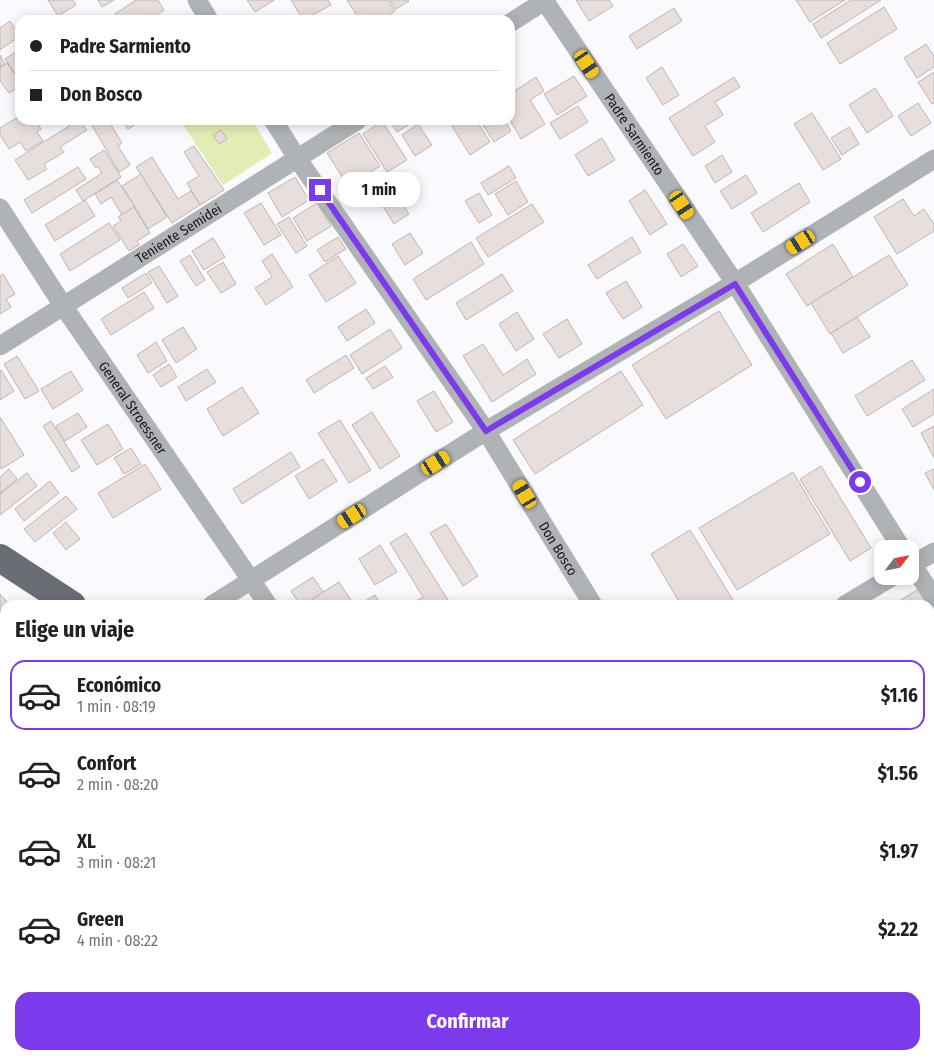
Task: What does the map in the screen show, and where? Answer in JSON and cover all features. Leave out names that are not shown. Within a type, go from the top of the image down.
[{"type":"highway","points":[[0,558],[64,600]]},
{"type":"street","points":[[197,0],[206,15]]},
{"type":"street","points":[[515,20],[545,0]]},
{"type":"street","name":"Padre Sarmiento","points":[[545,0],[735,284],[896,540]]},
{"type":"street","name":"Don Bosco","points":[[276,125],[486,431],[589,600]]},
{"type":"street","name":"Teniente Semidei","points":[[0,346],[350,125]]},
{"type":"street","points":[[220,600],[486,431],[735,284],[934,159]]},
{"type":"street","name":"General Stroessner","points":[[0,208],[64,307],[265,600]]},
{"type":"street","points":[[919,560],[934,552]]},
{"type":"street","points":[[919,576],[934,598]]},
{"type":"street","points":[[853,600],[878,585]]},
{"type":"green space","points":[[183,125],[255,125],[272,153],[223,185]]},
{"type":"building","points":[[48,0],[73,0],[76,5],[57,15]]},
{"type":"building","points":[[98,0],[114,0],[102,7]]},
{"type":"building","points":[[136,0],[158,0],[164,10],[156,15],[115,14]]},
{"type":"building","points":[[247,0],[274,0],[255,12]]},
{"type":"building","points":[[291,0],[328,0],[331,5],[312,15],[300,15]]},
{"type":"building","points":[[347,0],[388,0],[395,11],[389,15],[357,15]]},
{"type":"building","points":[[390,0],[408,0],[409,1],[396,9]]},
{"type":"building","points":[[576,0],[609,0],[613,6],[589,21]]},
{"type":"building","points":[[796,0],[845,0],[810,22]]},
{"type":"building","points":[[851,0],[881,0],[821,38],[813,24]]},
{"type":"building","points":[[884,7],[897,29],[840,64],[827,43]]},
{"type":"building","points":[[674,8],[682,21],[637,49],[629,36]]},
{"type":"building","points":[[10,21],[15,28],[15,40],[0,50],[0,28]]},
{"type":"building","points":[[926,44],[934,56],[934,67],[917,78],[904,58]]},
{"type":"building","points":[[15,52],[15,74],[5,59]]},
{"type":"building","points":[[0,55],[5,64],[0,67]]},
{"type":"building","points":[[7,63],[15,75],[15,89],[9,93],[0,81],[0,68]]},
{"type":"building","points":[[662,67],[679,95],[663,105],[646,78]]},
{"type":"building","points":[[934,72],[934,103],[932,104],[918,82]]},
{"type":"building","points":[[574,76],[587,96],[557,115],[544,94]]},
{"type":"building","points":[[536,77],[544,91],[530,100],[545,124],[521,139],[513,125],[515,125],[515,91]]},
{"type":"building","points":[[734,77],[740,87],[715,102],[723,115],[705,126],[715,142],[693,156],[669,118]]},
{"type":"building","points":[[875,88],[893,116],[867,133],[849,105]]},
{"type":"building","points":[[918,103],[931,123],[911,136],[898,116]]},
{"type":"building","points":[[578,106],[588,122],[560,139],[550,123]]},
{"type":"building","points":[[812,113],[841,159],[823,170],[794,124]]},
{"type":"building","points":[[15,119],[15,125],[39,125],[41,129],[37,132],[43,141],[26,151],[20,142],[9,149],[0,135],[0,128]]},
{"type":"building","points":[[84,125],[87,130],[60,147],[64,152],[44,164],[47,169],[28,180],[15,160],[69,126]]},
{"type":"building","points":[[92,125],[111,125],[122,143],[118,146],[130,165],[119,172]]},
{"type":"building","points":[[125,125],[134,125],[128,129]]},
{"type":"building","points":[[376,125],[385,125],[407,160],[387,172],[363,134]]},
{"type":"building","points":[[392,125],[408,125],[397,132]]},
{"type":"building","points":[[419,125],[432,145],[415,156],[402,135]]},
{"type":"building","points":[[479,125],[490,142],[470,155],[452,126]]},
{"type":"building","points":[[483,125],[507,125],[511,131],[494,142]]},
{"type":"building","points":[[849,127],[859,144],[842,155],[831,138]]},
{"type":"building","points":[[221,130],[227,139],[219,144],[213,135]]},
{"type":"building","points":[[359,133],[380,166],[348,186],[327,153]]},
{"type":"building","points":[[602,138],[615,160],[588,176],[575,155]]},
{"type":"building","points":[[194,146],[224,190],[200,205],[187,183],[199,176],[184,152]]},
{"type":"building","points":[[104,150],[121,177],[83,201],[76,190],[102,173],[98,166],[96,168],[90,159]]},
{"type":"building","points":[[722,155],[732,172],[715,183],[705,166]]},
{"type":"building","points":[[152,157],[178,199],[191,191],[200,205],[172,223],[136,167]]},
{"type":"building","points":[[509,166],[516,178],[488,195],[481,183]]},
{"type":"building","points":[[78,167],[86,179],[32,213],[24,200]]},
{"type":"building","points":[[141,174],[167,217],[148,229],[122,186]]},
{"type":"building","points":[[746,175],[757,193],[732,209],[720,191]]},
{"type":"building","points":[[295,177],[309,200],[282,217],[268,193]]},
{"type":"building","points":[[117,180],[135,207],[122,215],[111,197],[101,204],[95,194]]},
{"type":"building","points":[[516,181],[528,202],[508,215],[495,194]]},
{"type":"building","points":[[799,183],[810,202],[763,232],[751,213]]},
{"type":"building","points":[[393,189],[409,214],[394,224],[378,198]]},
{"type":"building","points":[[645,190],[667,224],[650,235],[629,201]]},
{"type":"building","points":[[479,193],[492,215],[479,223],[465,201]]},
{"type":"building","points":[[903,199],[914,216],[924,209],[934,224],[934,231],[897,254],[874,217]]},
{"type":"building","points":[[85,200],[95,216],[55,241],[45,225]]},
{"type":"building","points":[[261,203],[281,235],[264,245],[244,213]]},
{"type":"building","points":[[317,203],[331,226],[307,241],[293,218]]},
{"type":"building","points":[[532,204],[544,222],[488,257],[476,238]]},
{"type":"building","points":[[134,207],[150,233],[137,241],[139,245],[129,251],[113,226],[121,221],[118,217]]},
{"type":"building","points":[[289,217],[307,246],[296,253],[277,224]]},
{"type":"building","points":[[109,223],[120,240],[70,271],[60,254]]},
{"type":"building","points":[[410,233],[423,253],[405,265],[392,244]]},
{"type":"building","points":[[338,237],[346,249],[325,262],[317,250]]},
{"type":"building","points":[[632,237],[641,252],[597,279],[588,265]]},
{"type":"building","points":[[213,238],[225,257],[204,270],[192,251]]},
{"type":"building","points":[[471,242],[484,264],[426,300],[413,279]]},
{"type":"building","points":[[683,244],[698,266],[681,277],[667,254]]},
{"type":"building","points":[[833,244],[853,277],[807,306],[786,274]]},
{"type":"building","points":[[272,254],[293,287],[266,305],[255,288],[272,277],[262,261]]},
{"type":"building","points":[[190,255],[205,280],[196,286],[180,261]]},
{"type":"building","points":[[889,255],[908,285],[830,334],[811,303]]},
{"type":"building","points":[[338,256],[356,283],[326,302],[309,275]]},
{"type":"building","points":[[223,262],[236,284],[221,293],[207,272]]},
{"type":"building","points":[[159,266],[178,296],[167,303],[148,272]]},
{"type":"building","points":[[146,273],[152,283],[128,298],[122,288]]},
{"type":"building","points":[[3,274],[15,294],[6,299],[11,307],[0,314],[0,276]]},
{"type":"building","points":[[502,274],[513,291],[466,320],[456,303]]},
{"type":"building","points":[[626,281],[642,307],[623,319],[606,293]]},
{"type":"building","points":[[144,292],[154,308],[111,335],[101,319]]},
{"type":"building","points":[[366,309],[375,323],[347,341],[338,327]]},
{"type":"building","points":[[719,311],[752,365],[666,419],[632,365]]},
{"type":"building","points":[[517,312],[534,339],[516,351],[499,324]]},
{"type":"building","points":[[857,317],[870,337],[843,353],[831,333]]},
{"type":"building","points":[[567,319],[582,344],[559,358],[543,334]]},
{"type":"building","points":[[183,327],[197,349],[176,363],[162,340]]},
{"type":"building","points":[[390,329],[402,348],[362,374],[350,355]]},
{"type":"building","points":[[156,342],[167,361],[148,373],[137,355]]},
{"type":"building","points":[[483,344],[503,375],[527,359],[536,374],[492,402],[463,356]]},
{"type":"building","points":[[346,355],[354,368],[314,393],[306,380]]},
{"type":"building","points":[[17,356],[39,391],[25,399],[4,364]]},
{"type":"building","points":[[912,360],[925,380],[867,416],[855,396]]},
{"type":"building","points":[[169,364],[177,377],[161,387],[153,375]]},
{"type":"building","points":[[385,366],[393,377],[373,389],[366,378]]},
{"type":"building","points":[[207,369],[216,382],[186,401],[178,387]]},
{"type":"building","points":[[0,371],[14,391],[0,400]]},
{"type":"building","points":[[71,371],[83,390],[53,409],[41,389]]},
{"type":"building","points":[[621,371],[643,405],[535,474],[513,440]]},
{"type":"building","points":[[242,387],[259,413],[223,436],[207,409]]},
{"type":"building","points":[[934,389],[934,414],[913,427],[902,409]]},
{"type":"building","points":[[434,391],[453,422],[436,432],[417,401]]},
{"type":"building","points":[[372,412],[400,456],[380,469],[352,425]]},
{"type":"building","points":[[78,413],[87,427],[65,441],[56,426]]},
{"type":"building","points":[[0,417],[24,455],[1,469],[0,468]]},
{"type":"building","points":[[340,420],[371,470],[349,483],[318,433]]},
{"type":"building","points":[[51,421],[80,467],[72,472],[43,426]]},
{"type":"building","points":[[108,424],[123,449],[97,465],[81,440]]},
{"type":"building","points":[[934,426],[934,458],[921,433]]},
{"type":"building","points":[[131,448],[141,464],[124,474],[114,458]]},
{"type":"building","points":[[291,452],[300,467],[242,504],[233,489]]},
{"type":"building","points":[[323,459],[337,481],[309,499],[295,476]]},
{"type":"building","points":[[145,464],[161,489],[113,518],[98,493]]},
{"type":"building","points":[[821,466],[871,548],[850,561],[800,479]]},
{"type":"building","points":[[9,469],[17,479],[0,493],[0,477]]},
{"type":"building","points":[[934,469],[934,490],[925,473]]},
{"type":"building","points":[[793,472],[830,534],[737,590],[699,528]]},
{"type":"building","points":[[27,473],[37,486],[0,515],[0,494]]},
{"type":"building","points":[[50,481],[59,493],[24,521],[15,509]]},
{"type":"building","points":[[66,496],[77,509],[35,542],[24,529]]},
{"type":"building","points":[[66,522],[80,539],[66,550],[53,533]]},
{"type":"building","points":[[446,524],[478,576],[463,586],[430,533]]},
{"type":"building","points":[[690,530],[733,600],[678,600],[651,554]]},
{"type":"building","points":[[406,533],[448,600],[418,600],[423,597],[390,543]]},
{"type":"building","points":[[380,545],[397,572],[375,585],[359,559]]},
{"type":"building","points":[[313,577],[323,592],[311,600],[297,600],[291,591]]},
{"type":"building","points":[[339,582],[351,600],[311,600]]},
{"type":"building","points":[[920,588],[928,600],[901,600]]},
{"type":"building","points":[[0,594],[5,600],[0,600]]},
{"type":"building","points":[[375,595],[378,600],[367,600]]},
{"type":"route","points":[[320,190],[486,431],[735,284],[860,482]]}]
